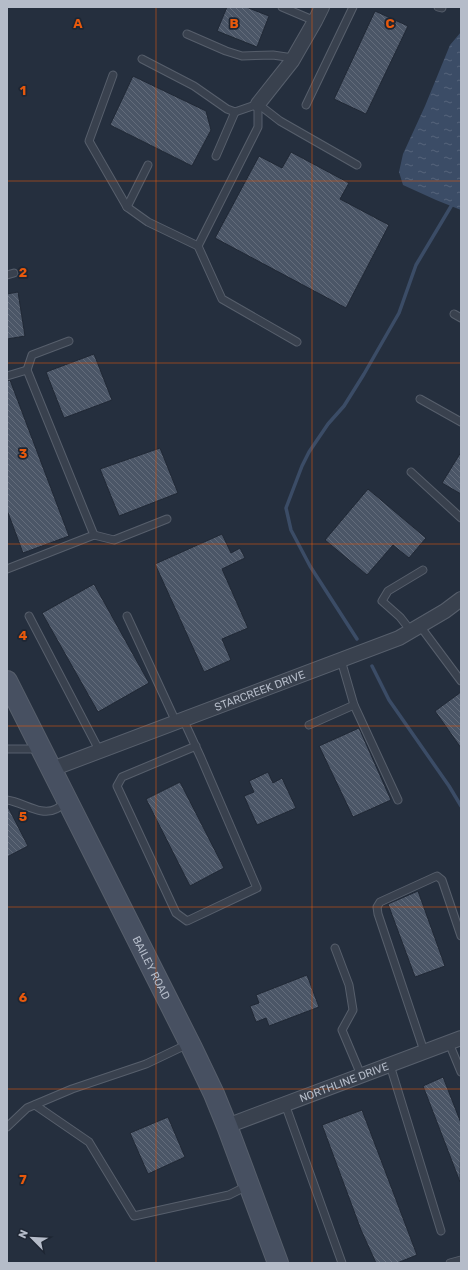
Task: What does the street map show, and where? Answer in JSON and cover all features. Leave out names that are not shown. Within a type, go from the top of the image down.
[{"type":"street","points":[[258,104],[293,58],[322,7]]},
{"type":"street","name":"STARCREEK DRIVE","points":[[52,769],[399,638],[445,611],[461,599]]},
{"type":"street","name":"BAILEY ROAD","points":[[7,681],[190,1043],[214,1094],[278,1263]]},
{"type":"street","name":"NORTHLINE DRIVE","points":[[227,1126],[455,1040]]},
{"type":"lane","points":[[282,7],[315,21]]},
{"type":"lane","points":[[306,104],[353,7]]},
{"type":"lane","points":[[187,34],[226,52],[242,56],[273,54],[293,58]]},
{"type":"lane","points":[[142,59],[194,86],[226,109],[235,112],[258,104]]},
{"type":"lane","points":[[112,75],[89,141],[127,207],[148,222],[198,246],[222,299],[297,342]]},
{"type":"lane","points":[[258,104],[280,121],[357,164]]},
{"type":"lane","points":[[198,246],[258,127],[258,104]]},
{"type":"lane","points":[[216,156],[235,112]]},
{"type":"lane","points":[[127,207],[148,165]]},
{"type":"lane","points":[[454,314],[461,318]]},
{"type":"lane","points":[[69,341],[32,355],[27,370],[94,535]]},
{"type":"lane","points":[[7,376],[27,370]]},
{"type":"lane","points":[[420,400],[461,422]]},
{"type":"lane","points":[[411,472],[461,518]]},
{"type":"lane","points":[[7,569],[94,535],[114,540],[167,519]]},
{"type":"lane","points":[[423,570],[388,591],[382,601],[415,629],[461,681]]},
{"type":"lane","points":[[29,616],[99,750]]},
{"type":"lane","points":[[127,616],[179,720],[196,746],[258,888],[187,921],[176,913],[117,786],[122,777],[196,746]]},
{"type":"lane","points":[[341,660],[354,705],[398,800]]},
{"type":"lane","points":[[309,725],[354,705]]},
{"type":"lane","points":[[7,749],[41,749]]},
{"type":"lane","points":[[7,800],[48,812],[56,810],[67,801]]},
{"type":"lane","points":[[424,1052],[378,914],[377,907],[380,902],[437,876],[442,880],[461,936]]},
{"type":"lane","points":[[335,948],[349,985],[353,1010],[342,1030],[361,1076]]},
{"type":"lane","points":[[455,1040],[461,1072]]},
{"type":"lane","points":[[7,1127],[27,1108],[72,1090],[146,1064],[190,1043]]},
{"type":"lane","points":[[390,1065],[441,1231]]},
{"type":"lane","points":[[285,1104],[342,1263]]},
{"type":"lane","points":[[35,1105],[89,1142],[134,1216],[229,1195],[249,1185]]},
{"type":"lane","points":[[450,1263],[461,1260]]},
{"type":"water","points":[[461,32],[461,210],[403,185],[399,172],[403,154],[450,45]]},
{"type":"building","points":[[227,7],[246,7],[269,16],[257,47],[217,31]]},
{"type":"building","points":[[375,11],[408,26],[366,114],[334,99]]},
{"type":"building","points":[[133,76],[206,111],[211,130],[192,166],[110,125]]},
{"type":"building","points":[[291,152],[349,183],[340,199],[389,225],[346,308],[215,238],[259,156],[282,168]]},
{"type":"building","points":[[18,292],[25,336],[7,339],[7,294]]},
{"type":"building","points":[[94,354],[112,400],[64,418],[46,372]]},
{"type":"building","points":[[10,380],[69,536],[23,553],[7,510],[7,381]]},
{"type":"building","points":[[160,448],[178,493],[119,516],[100,469]]},
{"type":"building","points":[[461,452],[461,494],[442,483]]},
{"type":"building","points":[[368,489],[426,538],[409,558],[393,545],[367,575],[325,540]]},
{"type":"building","points":[[222,534],[231,553],[240,548],[245,558],[222,569],[248,628],[222,639],[231,660],[204,672],[155,564]]},
{"type":"building","points":[[94,584],[149,683],[98,712],[42,613]]},
{"type":"building","points":[[461,692],[461,748],[435,711]]},
{"type":"building","points":[[359,728],[391,800],[353,817],[319,746]]},
{"type":"building","points":[[268,772],[273,783],[282,778],[296,808],[257,825],[244,796],[254,792],[249,781]]},
{"type":"building","points":[[180,782],[224,868],[190,886],[146,799]]},
{"type":"building","points":[[7,805],[28,846],[7,857]]},
{"type":"building","points":[[418,891],[445,966],[415,977],[388,904]]},
{"type":"building","points":[[307,975],[319,1007],[269,1026],[266,1018],[256,1022],[250,1006],[259,1003],[256,995]]},
{"type":"building","points":[[443,1077],[461,1123],[460,1182],[423,1086]]},
{"type":"building","points":[[362,1110],[417,1255],[397,1263],[376,1263],[361,1230],[322,1125]]},
{"type":"building","points":[[168,1117],[185,1157],[148,1174],[130,1133]]},
{"type":"waterway","points":[[357,639],[310,566],[291,530],[286,508],[309,452],[328,424],[344,406],[364,374],[399,313],[416,265],[453,203]]},
{"type":"waterway","points":[[372,666],[389,700],[449,786],[461,806]]}]
